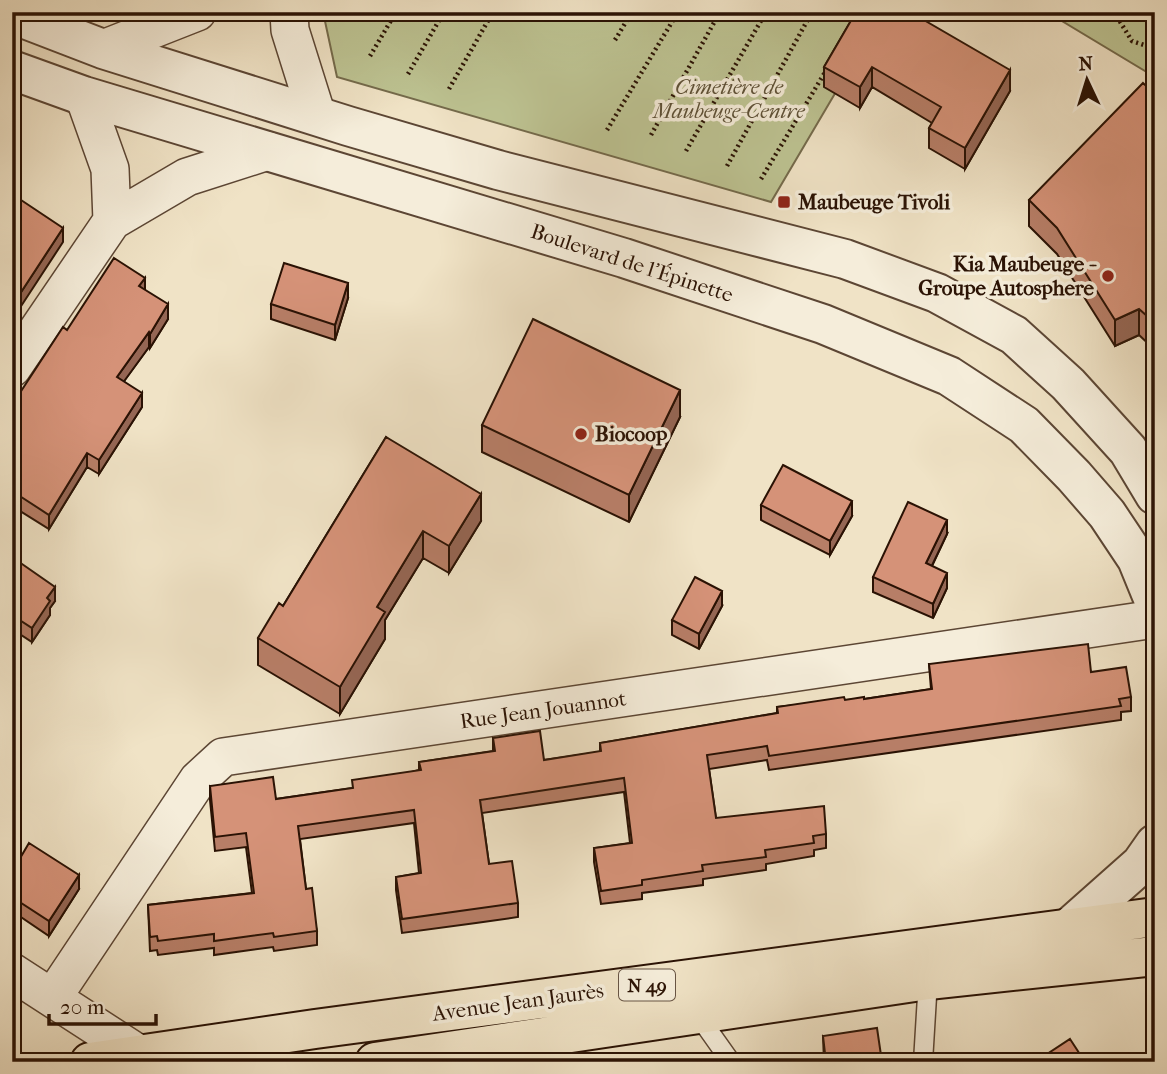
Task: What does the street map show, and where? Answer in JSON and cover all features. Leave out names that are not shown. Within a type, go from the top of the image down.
[{"type":"main road","name":"Avenue Jean Jaurès","points":[[90,1062],[145,1058],[1155,917]]},
{"type":"main road","name":"Avenue Jean Jaurès","points":[[375,1062],[928,980],[1155,956]]},
{"type":"street","points":[[103,49],[197,12]]},
{"type":"street","points":[[289,12],[290,30],[317,116]]},
{"type":"street","points":[[12,14],[103,49],[317,116],[498,170],[845,259],[937,293],[1014,335],[1068,384],[1128,450],[1155,495]]},
{"type":"street","name":"Boulevard de l'Épinette","points":[[12,70],[84,96],[624,258],[823,324],[949,376],[1024,425],[1074,476],[1107,513],[1137,559],[1155,603]]},
{"type":"street","points":[[84,96],[110,169],[111,220]]},
{"type":"street","points":[[12,368],[111,220],[187,177],[268,151]]},
{"type":"street","name":"Rue Jean Jouannot","points":[[54,997],[198,780],[223,757],[1155,619]]},
{"type":"street","points":[[1070,927],[1141,864],[1155,844]]},
{"type":"street","points":[[12,972],[145,1058]]},
{"type":"lane","points":[[923,1062],[928,980]]},
{"type":"lane","points":[[697,1014],[731,1062]]},
{"type":"path","points":[[370,55],[396,12]]},
{"type":"path","points":[[408,74],[444,12]]},
{"type":"path","points":[[449,89],[493,12]]},
{"type":"path","points":[[615,40],[632,12]]},
{"type":"path","points":[[607,130],[678,12]]},
{"type":"path","points":[[651,135],[720,12]]},
{"type":"path","points":[[686,151],[766,12]]},
{"type":"path","points":[[727,166],[812,12]]},
{"type":"path","points":[[847,12],[857,18]]},
{"type":"path","points":[[850,29],[860,12]]},
{"type":"path","points":[[1114,12],[1132,41],[1147,46],[1155,41]]},
{"type":"path","points":[[761,179],[830,64]]},
{"type":"green space","name":"Cimetière de Maubeuge-Centre","points":[[323,12],[883,12],[771,202],[337,77]]},
{"type":"green space","points":[[1047,12],[1155,12],[1155,77]]},
{"type":"building","points":[[856,12],[910,12],[1010,70],[965,148],[929,128],[941,107],[872,67],[860,87],[824,67]]},
{"type":"building","points":[[1143,83],[1155,94],[1155,323],[1139,309],[1115,320],[1057,228],[1029,200]]},
{"type":"building","points":[[12,194],[63,228],[12,306]]},
{"type":"building","points":[[114,258],[145,278],[139,286],[168,304],[150,334],[149,332],[117,377],[142,393],[99,460],[87,453],[49,515],[12,491],[12,405],[63,327],[67,330]]},
{"type":"building","points":[[284,263],[348,283],[335,325],[271,304]]},
{"type":"building","name":"Biocoop","points":[[533,319],[680,390],[629,495],[482,425]]},
{"type":"building","points":[[386,437],[481,494],[449,546],[423,531],[377,607],[385,612],[340,687],[258,638],[279,603],[283,606]]},
{"type":"building","points":[[783,465],[852,501],[830,541],[761,505]]},
{"type":"building","points":[[908,502],[947,520],[926,563],[947,573],[933,604],[873,577]]},
{"type":"building","points":[[12,557],[55,587],[47,598],[50,601],[32,628],[12,615]]},
{"type":"building","points":[[695,577],[722,591],[699,634],[672,620]]},
{"type":"building","points":[[1088,644],[1091,672],[1126,667],[1131,697],[1119,699],[1121,706],[769,756],[767,746],[707,755],[716,818],[824,806],[826,834],[813,836],[814,843],[765,850],[766,857],[702,865],[703,871],[642,880],[642,885],[601,891],[594,848],[632,843],[624,778],[480,800],[489,864],[512,861],[518,903],[402,919],[396,877],[421,873],[414,810],[298,826],[306,889],[312,888],[317,931],[274,937],[273,933],[214,941],[214,934],[158,941],[157,936],[150,937],[148,905],[254,893],[246,833],[215,837],[210,786],[273,777],[276,799],[353,788],[352,780],[421,770],[419,762],[495,751],[493,738],[540,731],[544,760],[601,751],[600,743],[778,713],[777,707],[844,697],[845,700],[864,699],[932,689],[929,664]]},
{"type":"building","points":[[29,843],[79,875],[49,921],[12,897],[12,855],[19,860]]},
{"type":"building","points":[[877,1028],[882,1062],[826,1062],[823,1036]]},
{"type":"building","points":[[1070,1039],[1085,1062],[1035,1062]]},
{"type":"place","name":"Maubeuge Tivoli","points":[[784,202]]},
{"type":"place","name":"Kia Maubeuge - Groupe Autosphere","points":[[1108,276]]},
{"type":"place","name":"Biocoop","points":[[581,434]]}]
